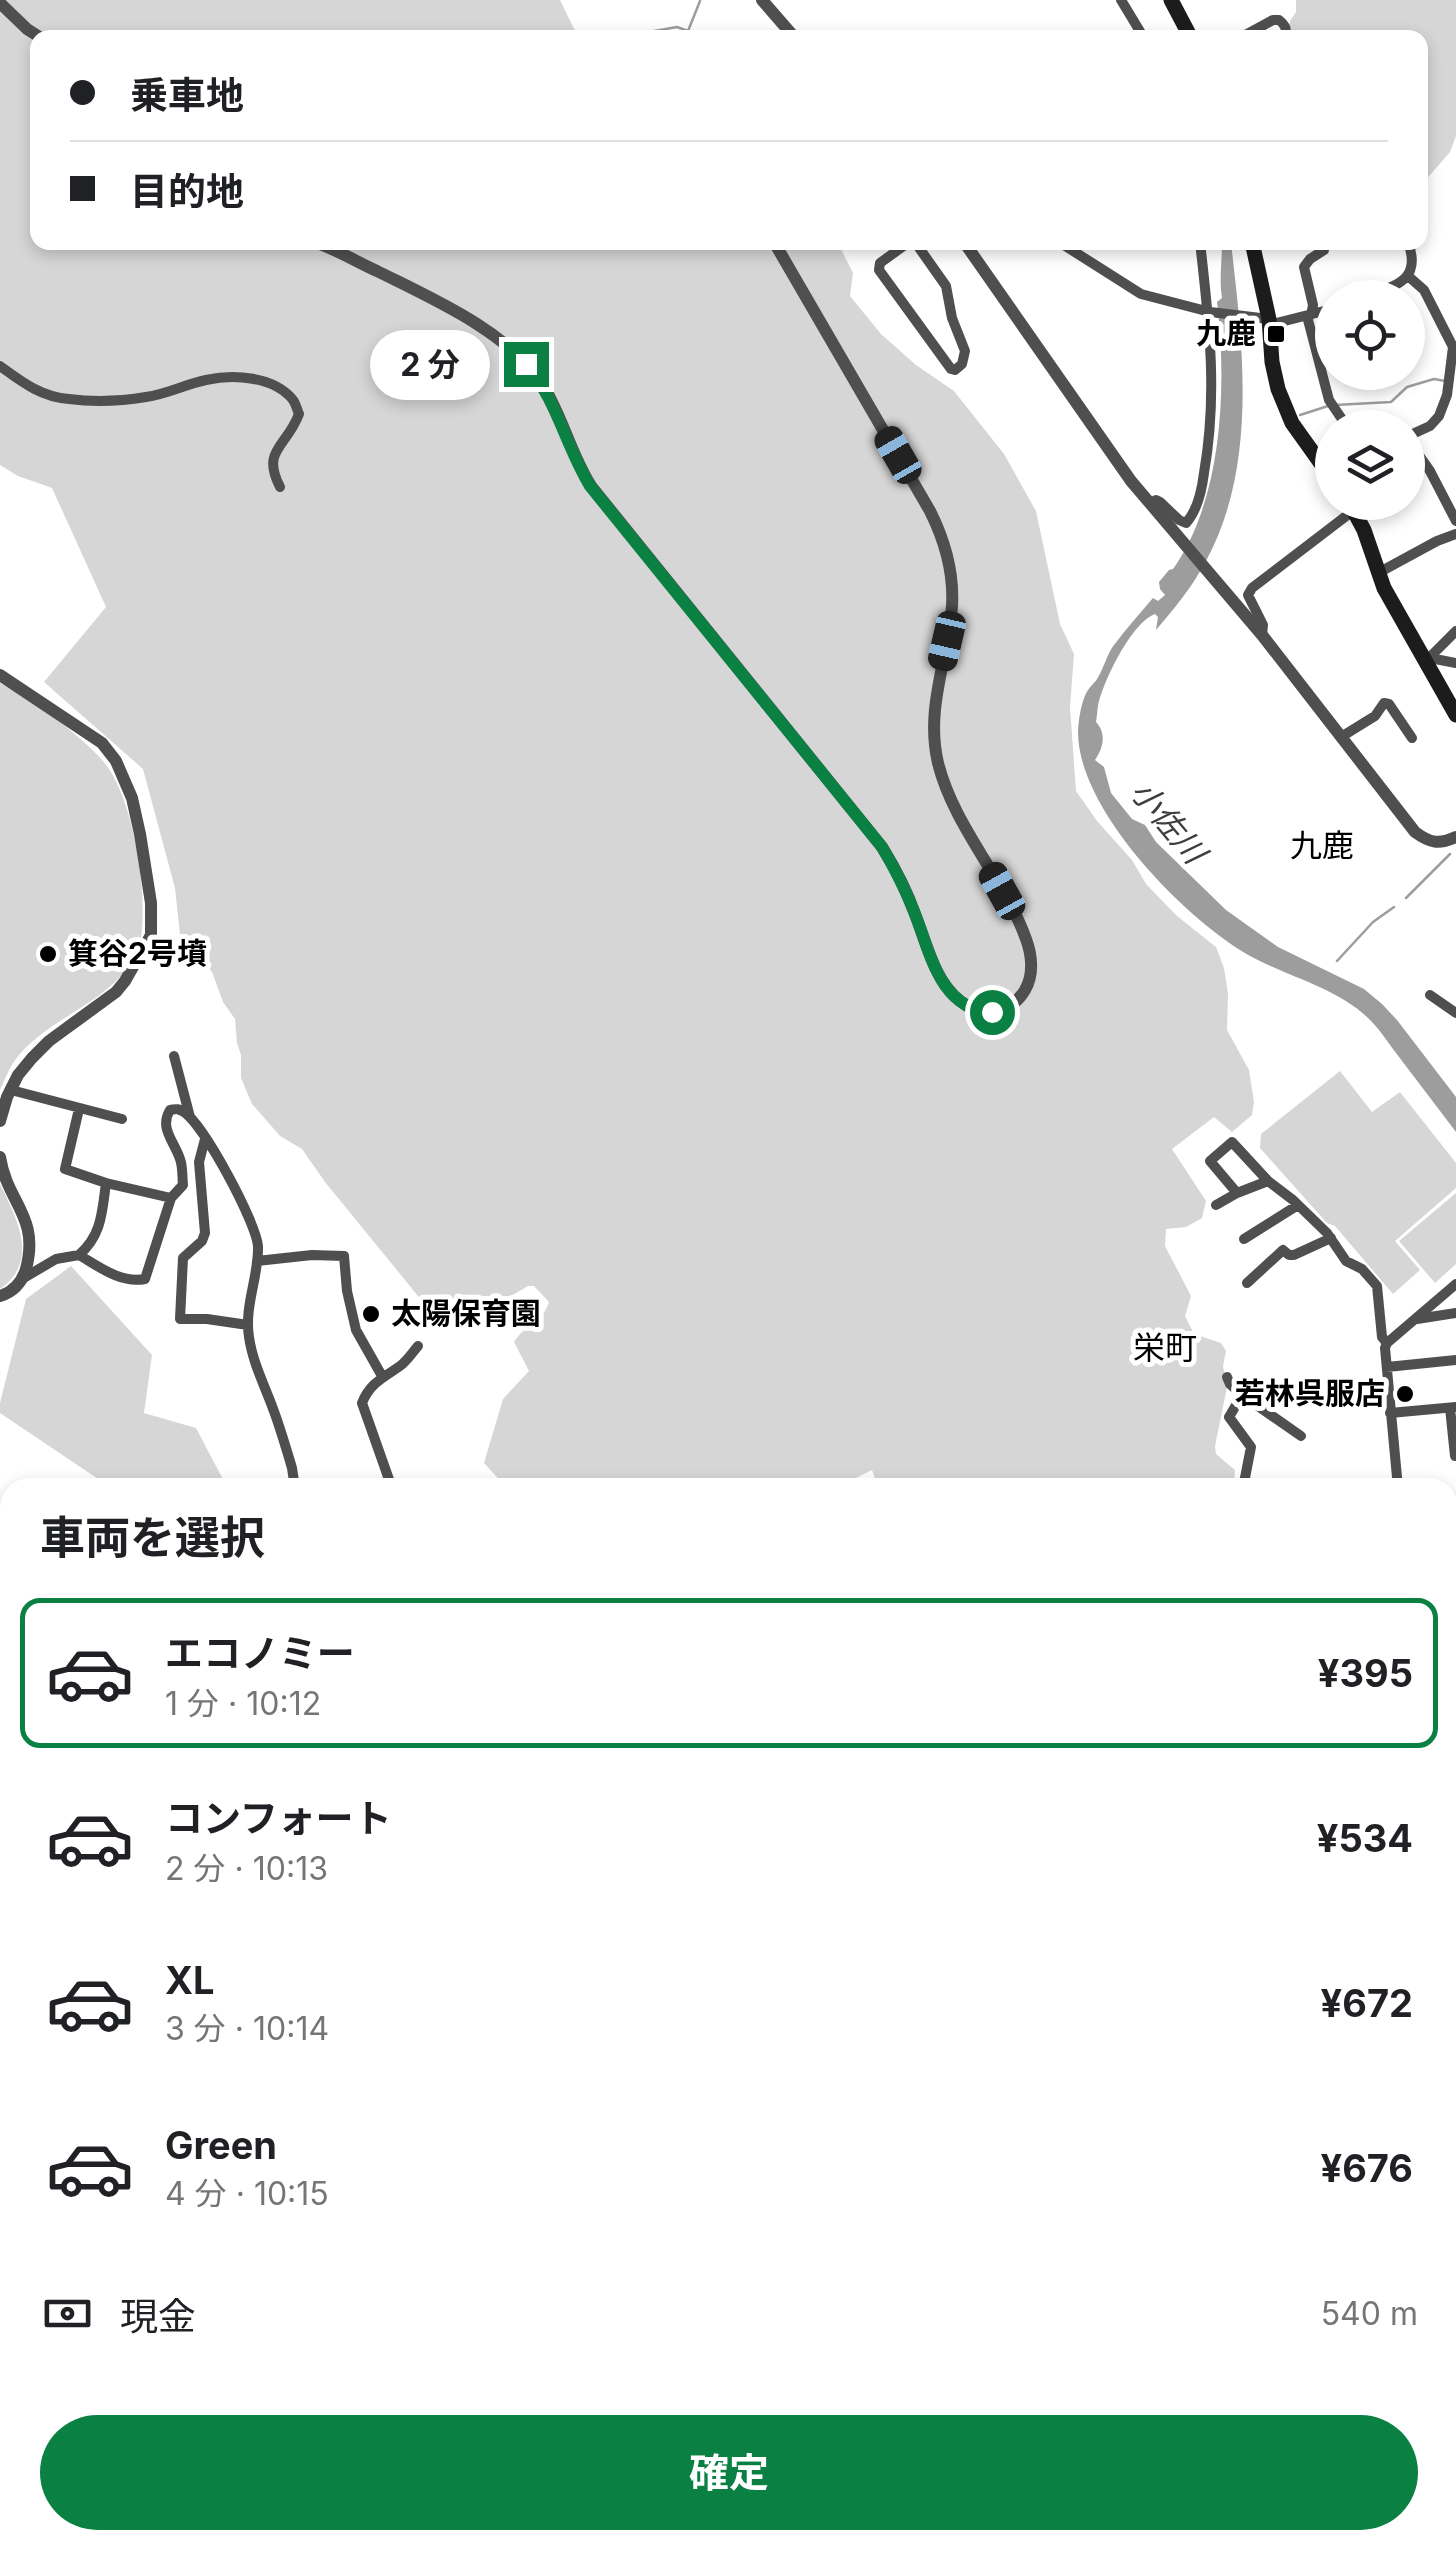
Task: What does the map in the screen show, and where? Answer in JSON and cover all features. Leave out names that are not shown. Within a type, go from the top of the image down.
[{"type":"main road","points":[[1171,0],[1188,30]]},
{"type":"main road","points":[[1254,250],[1269,322],[1272,362],[1286,410],[1315,456]]},
{"type":"main road","points":[[1359,520],[1384,588],[1456,715]]},
{"type":"street","points":[[762,0],[788,30]]},
{"type":"street","points":[[1122,0],[1139,30]]},
{"type":"street","points":[[0,3],[30,31]]},
{"type":"street","points":[[1255,30],[1279,20],[1286,30]]},
{"type":"street","points":[[331,250],[413,289],[492,335],[540,380],[576,464],[590,486],[882,847],[904,886],[938,973],[948,988],[968,1008],[992,1012],[1024,992],[1032,966],[1025,936],[949,792],[938,760],[934,709],[952,602],[946,551],[930,511],[779,250]]},
{"type":"street","points":[[900,250],[880,263],[879,270],[955,370],[962,364],[965,351],[946,286],[918,250]]},
{"type":"street","points":[[970,250],[1132,482],[1262,635],[1415,832],[1435,843],[1456,837]]},
{"type":"street","points":[[1072,250],[1132,290],[1154,298],[1269,322],[1315,313]]},
{"type":"street","points":[[1150,504],[1160,502],[1186,523],[1202,486],[1212,411],[1213,365],[1201,250]]},
{"type":"street","points":[[1324,250],[1304,267],[1312,305],[1309,315],[1330,400],[1336,410]]},
{"type":"street","points":[[1402,280],[1408,276],[1414,258],[1411,250]]},
{"type":"street","points":[[1408,276],[1424,290],[1453,348],[1447,396],[1439,416],[1425,429]]},
{"type":"street","points":[[0,366],[32,389],[68,400],[145,398],[225,376],[273,385],[292,400],[299,414],[272,459],[271,470],[280,487]]},
{"type":"street","points":[[1425,464],[1456,521]]},
{"type":"street","points":[[1262,635],[1263,625],[1248,595],[1252,588],[1335,520]]},
{"type":"street","points":[[1378,574],[1456,534]]},
{"type":"street","points":[[1428,660],[1456,631]]},
{"type":"street","points":[[1428,660],[1456,664]]},
{"type":"street","points":[[0,674],[102,743],[116,760],[132,798],[151,903],[150,935],[136,966],[116,992],[49,1041],[18,1075],[0,1121]]},
{"type":"street","points":[[1341,737],[1366,723],[1384,703],[1412,738]]},
{"type":"street","points":[[1430,995],[1456,1013]]},
{"type":"street","points":[[174,1056],[190,1118],[242,1203],[258,1241],[248,1304],[248,1336],[294,1478]]},
{"type":"street","points":[[11,1090],[122,1119]]},
{"type":"street","points":[[79,1108],[65,1170],[106,1184],[171,1198]]},
{"type":"street","points":[[79,1254],[134,1281],[145,1279],[171,1198],[182,1185],[182,1169],[165,1126],[165,1116],[176,1108],[190,1118]]},
{"type":"street","points":[[204,1139],[199,1162],[205,1233],[202,1241],[183,1258],[180,1320],[248,1325]]},
{"type":"street","points":[[1238,1193],[1210,1160],[1232,1142],[1331,1238],[1346,1261],[1362,1269],[1377,1286],[1382,1337],[1387,1343]]},
{"type":"street","points":[[0,1157],[28,1221],[31,1242],[22,1280]]},
{"type":"street","points":[[1216,1205],[1268,1180]]},
{"type":"street","points":[[0,1296],[56,1259],[79,1254],[91,1244],[100,1223],[106,1184]]},
{"type":"street","points":[[1244,1239],[1298,1205]]},
{"type":"street","points":[[1247,1283],[1283,1250],[1294,1255],[1331,1238]]},
{"type":"street","points":[[257,1261],[344,1256],[356,1330],[382,1376]]},
{"type":"street","points":[[1397,1478],[1385,1348],[1456,1284]]},
{"type":"street","points":[[1416,1319],[1456,1313]]},
{"type":"street","points":[[388,1478],[362,1403],[368,1390],[382,1376],[403,1365],[418,1346]]},
{"type":"street","points":[[1387,1367],[1456,1360]]},
{"type":"street","points":[[1228,1377],[1242,1395],[1301,1436]]},
{"type":"street","points":[[1242,1395],[1229,1417],[1250,1447],[1245,1478]]},
{"type":"street","points":[[1390,1414],[1453,1408],[1455,1456]]},
{"type":"shaded area","points":[[0,0],[560,0],[575,30],[30,30],[30,250],[842,250],[853,273],[850,296],[881,334],[954,391],[1004,454],[1036,511],[1060,624],[1074,654],[1070,707],[1076,791],[1132,860],[1146,884],[1177,916],[1216,947],[1224,968],[1227,1030],[1249,1070],[1252,1115],[1232,1132],[1214,1117],[1172,1149],[1206,1201],[1202,1218],[1186,1227],[1166,1229],[1165,1246],[1191,1296],[1185,1316],[1194,1334],[1221,1343],[1226,1351],[1223,1366],[1227,1387],[1215,1446],[1216,1454],[1235,1470],[1235,1478],[875,1478],[872,1470],[856,1478],[498,1478],[484,1463],[503,1399],[529,1371],[514,1342],[543,1314],[549,1302],[534,1286],[528,1286],[480,1314],[427,1307],[302,1149],[280,1136],[252,1104],[241,1078],[235,1019],[223,1002],[212,972],[180,934],[175,888],[143,769],[44,682],[106,607],[52,488],[0,465]]},
{"type":"shaded area","points":[[1296,0],[1456,0],[1456,136],[1450,152],[1428,177],[1428,30],[1289,30]]},
{"type":"shaded area","points":[[1222,250],[1232,250],[1242,364],[1240,445],[1234,485],[1222,524],[1195,580],[1156,630],[1155,614],[1137,629],[1112,669],[1098,706],[1096,722],[1103,741],[1095,760],[1104,767],[1111,793],[1132,819],[1145,825],[1156,842],[1226,910],[1278,947],[1364,989],[1382,1004],[1456,1097],[1456,1132],[1367,1017],[1341,998],[1252,957],[1225,940],[1165,888],[1111,821],[1091,786],[1080,752],[1079,720],[1086,693],[1123,633],[1153,598],[1158,601],[1165,595],[1159,582],[1173,569],[1190,541],[1212,476],[1221,404],[1217,302],[1222,298]]},
{"type":"shaded area","points":[[0,683],[68,729],[93,750],[114,776],[136,845],[143,918],[138,947],[124,973],[108,989],[36,1038],[11,1066],[0,1090]]},
{"type":"shaded area","points":[[1340,1071],[1372,1112],[1400,1092],[1456,1163],[1456,1188],[1395,1241],[1420,1270],[1393,1294],[1260,1148],[1261,1134]]},
{"type":"shaded area","points":[[0,1184],[18,1225],[22,1253],[12,1278],[0,1289]]},
{"type":"shaded area","points":[[1456,1193],[1456,1264],[1435,1283],[1399,1241]]},
{"type":"shaded area","points":[[71,1266],[152,1355],[144,1413],[196,1428],[222,1478],[97,1478],[0,1413],[26,1299]]},
{"type":"waterway","points":[[688,30],[700,1]]},
{"type":"waterway","points":[[660,30],[685,30]]},
{"type":"waterway","points":[[1335,405],[1391,402],[1407,387],[1434,379],[1445,381]]},
{"type":"waterway","points":[[1300,415],[1328,406]]},
{"type":"waterway","points":[[1406,898],[1450,854]]},
{"type":"waterway","points":[[1337,961],[1373,922],[1394,907]]},
{"type":"place","name":"九鹿","points":[[1276,334]]},
{"type":"place","name":"箕谷2号墳","points":[[48,954]]},
{"type":"place","name":"太陽保育園","points":[[371,1314]]},
{"type":"place","name":"若林呉服店","points":[[1405,1394]]},
{"type":"district","name":"九鹿","points":[[1322,846]]},
{"type":"district","name":"栄町","points":[[1165,1348]]},
{"type":"route","points":[[526,364],[550,398],[576,464],[590,486],[882,847],[904,886],[938,973],[948,988],[968,1008],[992,1012]]},
{"type":"water label","name":"小佐川","points":[[1168,822]]}]
